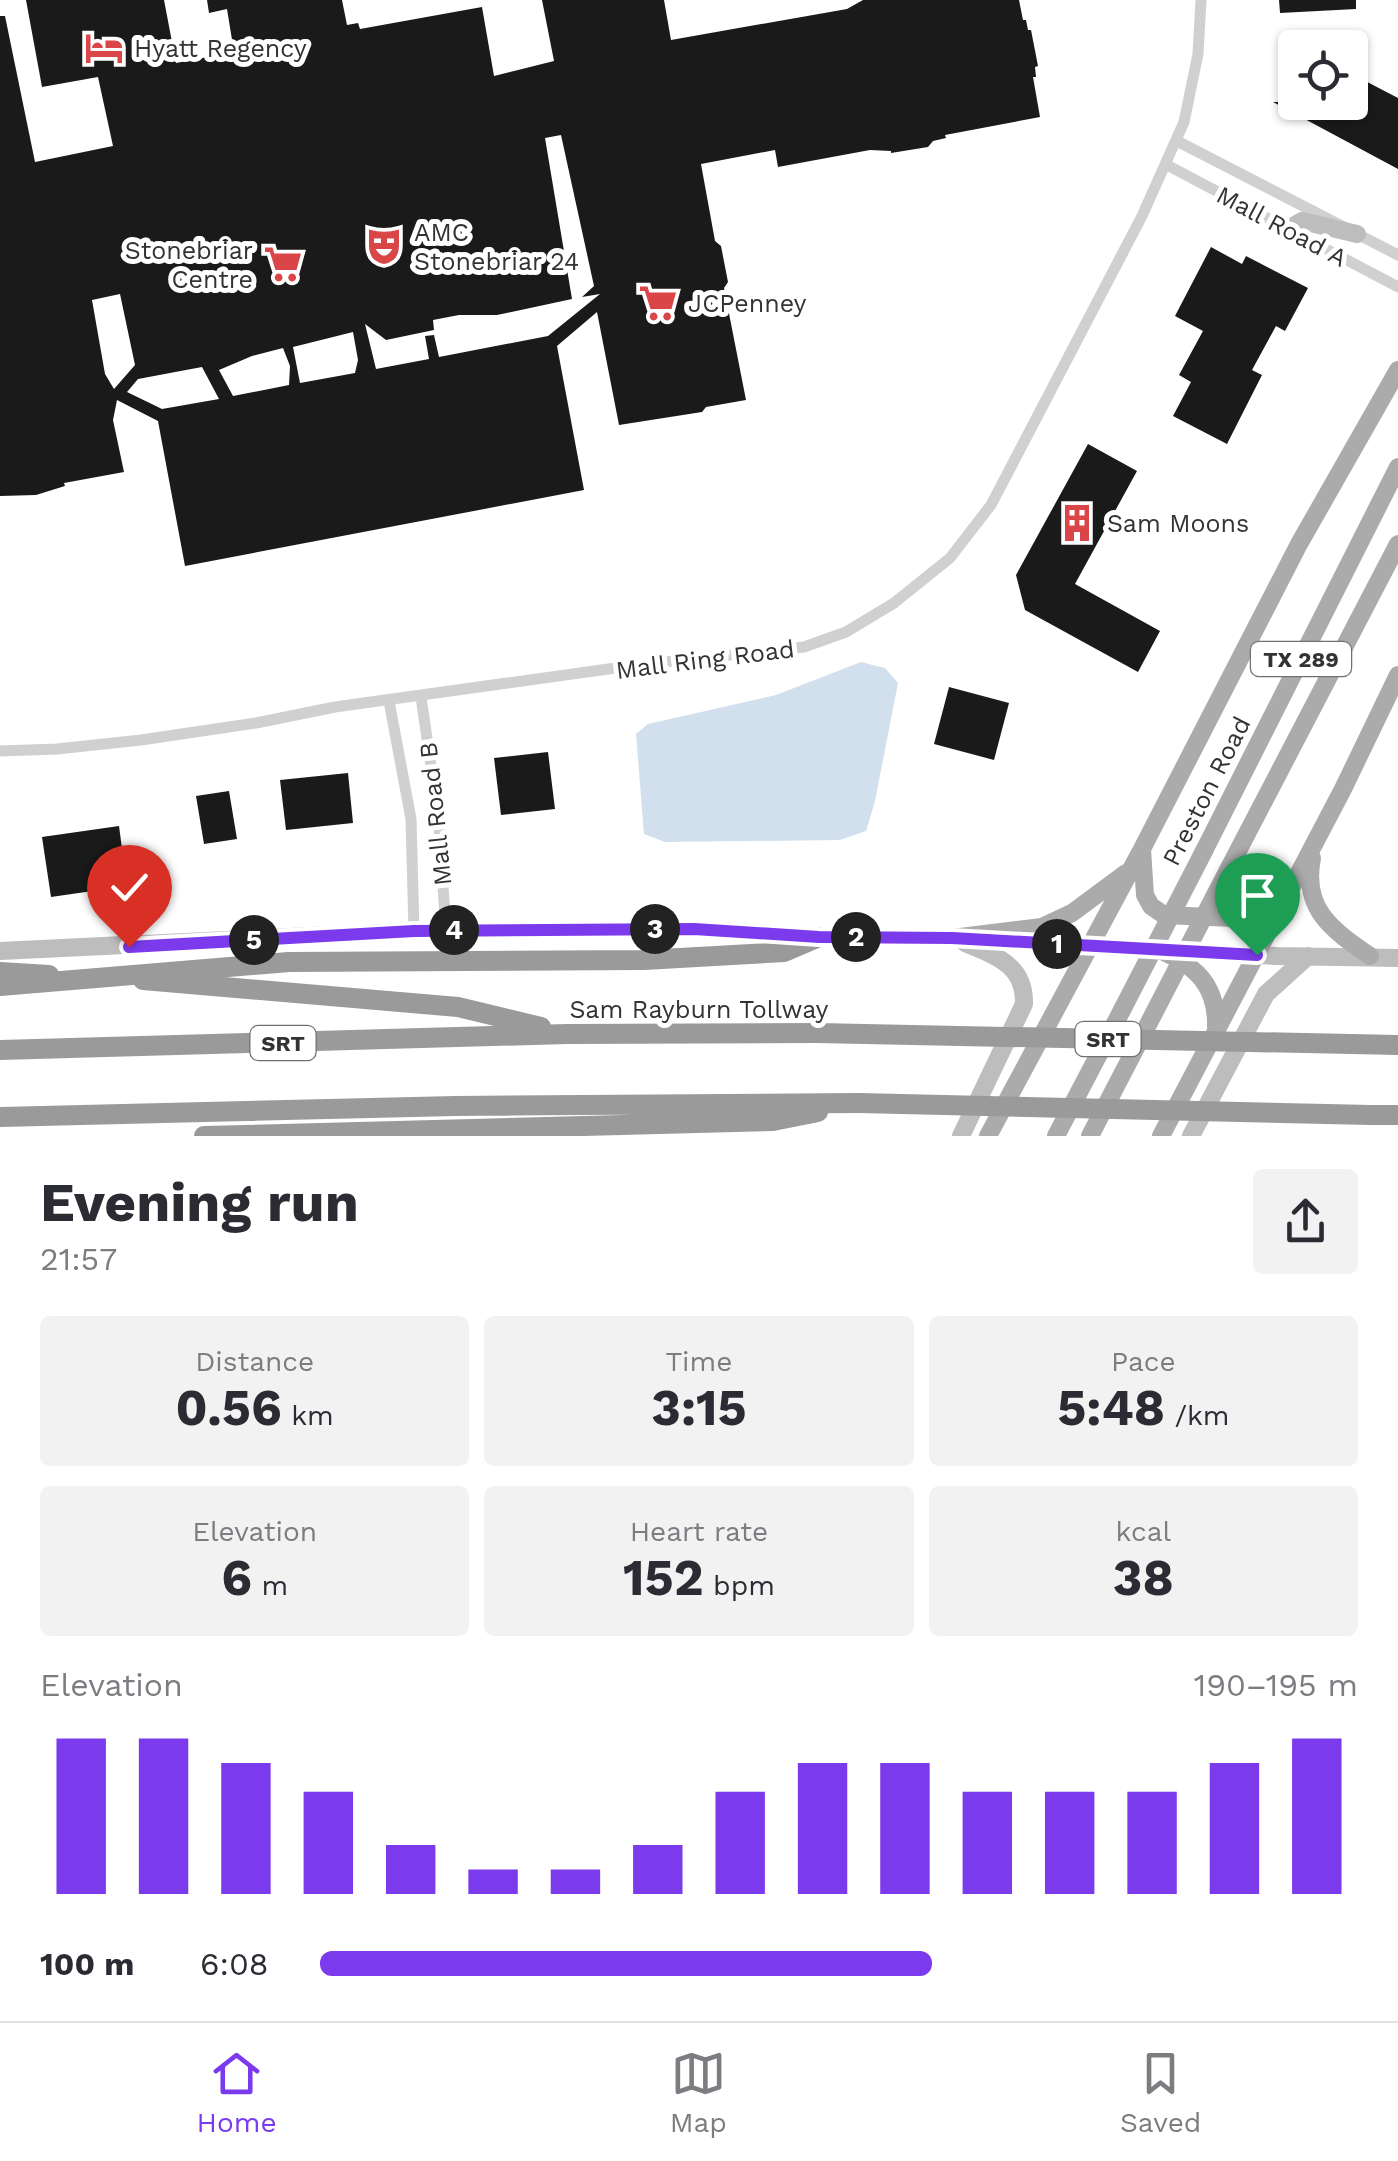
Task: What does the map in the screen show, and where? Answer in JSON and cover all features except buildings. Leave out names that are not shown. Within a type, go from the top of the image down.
[{"type":"highway","points":[[0,986],[289,962],[644,960],[784,952],[819,937]]},
{"type":"highway","points":[[0,972],[458,1007],[567,1034]]},
{"type":"highway","name":"Sam Rayburn Tollway","points":[[0,1050],[567,1034],[818,1033],[1398,1045]]},
{"type":"highway","points":[[204,1136],[777,1112],[860,1104],[1398,1116]]},
{"type":"highway","points":[[0,1117],[456,1106],[777,1112]]},
{"type":"main road","points":[[1288,229],[1302,221],[1357,234]]},
{"type":"main road","points":[[994,1131],[1299,544],[1398,370]]},
{"type":"main road","name":"Preston Road","points":[[1056,1136],[1398,467]]},
{"type":"main road","name":"TX 289","points":[[1090,1136],[1398,544]]},
{"type":"main road","points":[[1161,1136],[1286,900],[1398,676]]},
{"type":"main road","points":[[1315,843],[1310,893],[1332,928],[1370,956]]},
{"type":"main road","points":[[1142,849],[1145,895],[1151,906],[1164,915],[1257,919],[1286,900]]},
{"type":"main road","points":[[952,938],[1042,927],[1072,913],[1131,870]]},
{"type":"main road","points":[[0,952],[414,931],[694,929],[1398,958]]},
{"type":"main road","points":[[952,938],[1002,958],[1018,976],[1024,994],[1022,1014],[962,1136]]},
{"type":"main road","points":[[1162,951],[1188,963],[1211,990],[1216,1007],[1216,1033]]},
{"type":"main road","points":[[1191,1136],[1266,994],[1308,956]]},
{"type":"street","name":"Mall Ring Road","points":[[0,751],[57,750],[140,740],[636,665],[804,647],[846,632],[921,584],[950,558],[991,505],[1177,141],[1192,87],[1201,0]]},
{"type":"street","name":"Mall Road A","points":[[1177,141],[1398,255]]},
{"type":"street","name":"Mall Road A","points":[[1167,165],[1398,287]]},
{"type":"street","name":"Mall Road B","points":[[421,697],[438,814],[446,930]]},
{"type":"street","name":"Mall Road B","points":[[389,701],[412,819],[414,931]]},
{"type":"water","points":[[861,662],[885,668],[898,683],[866,831],[840,840],[665,842],[644,834],[636,734],[648,724],[776,695]]},
{"type":"place","name":"Hyatt Regency","points":[[104,48]]},
{"type":"place","name":"AMC Stonebriar 24","points":[[384,246]]},
{"type":"place","name":"Stonebriar Centre","points":[[283,264]]},
{"type":"place","name":"JCPenney","points":[[658,303]]},
{"type":"place","name":"Sam Moons","points":[[1077,523]]},
{"type":"route","points":[[129,947],[414,931],[694,929],[1257,955]]}]
